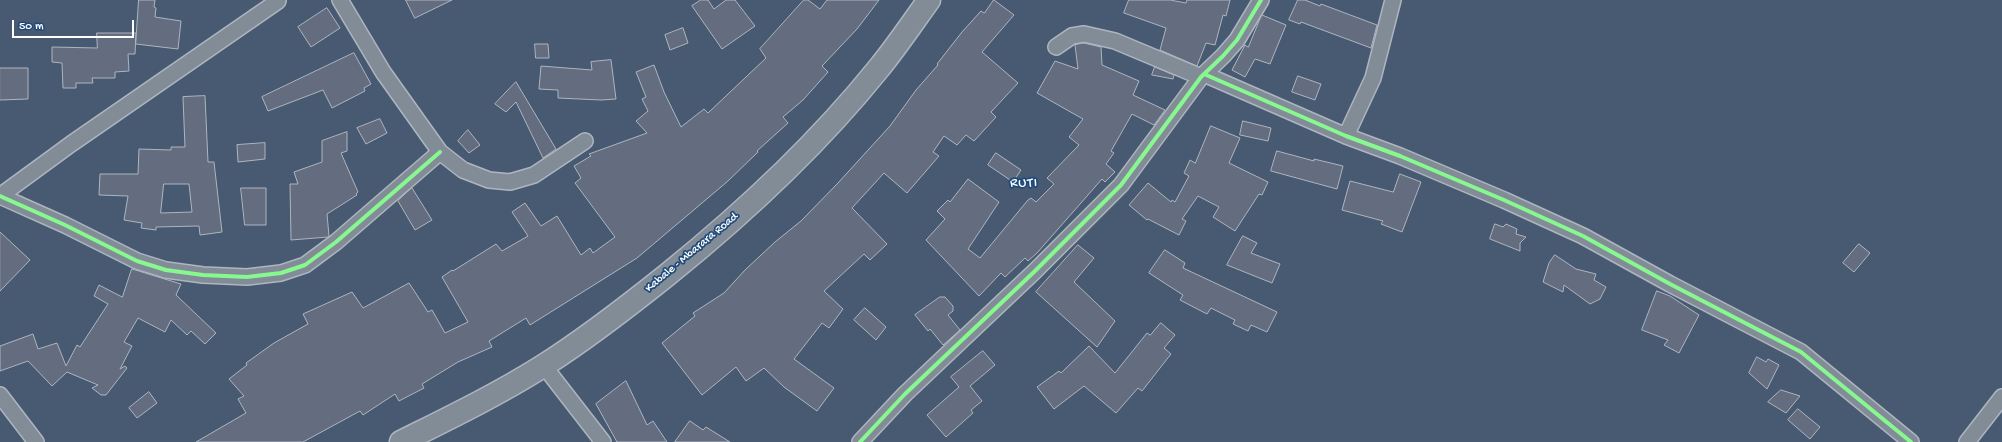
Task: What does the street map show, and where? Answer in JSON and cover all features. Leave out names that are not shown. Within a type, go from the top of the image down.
[{"type":"main road","name":"Kabale - Mbarara Road","points":[[401,442],[484,400],[544,366],[629,306],[706,244],[799,158],[880,67],[929,0]]},
{"type":"street","points":[[278,0],[71,144],[0,196],[65,225],[137,261],[166,270],[203,276],[247,277],[281,273],[305,265],[336,242],[440,152]]},
{"type":"street","points":[[340,0],[383,72],[440,152],[463,170],[488,180],[510,182],[534,174],[585,141]]},
{"type":"street","points":[[860,442],[905,394],[1035,271],[1121,185],[1203,75],[1237,40],[1261,0]]},
{"type":"street","points":[[1346,136],[1373,78],[1393,0]]},
{"type":"street","points":[[1056,47],[1072,36],[1084,34],[1115,41],[1203,75],[1346,136],[1504,200],[1583,236],[1670,284],[1801,352],[1911,442]]},
{"type":"street","points":[[544,366],[603,442]]},
{"type":"street","points":[[0,395],[36,442]]},
{"type":"street","points":[[1967,442],[2002,397]]},
{"type":"building","points":[[139,0],[155,0],[155,17],[181,21],[178,49],[136,44]]},
{"type":"building","points":[[406,0],[452,0],[415,18]]},
{"type":"building","points":[[701,0],[708,0],[714,9],[726,0],[735,0],[755,26],[722,49],[692,6]]},
{"type":"building","points":[[804,0],[808,0],[820,9],[827,0],[879,0],[857,29],[822,66],[828,72],[803,100],[783,117],[788,123],[757,151],[758,152],[728,181],[637,258],[530,325],[526,318],[489,341],[492,347],[458,362],[422,384],[424,388],[399,401],[395,394],[363,415],[360,411],[303,442],[196,442],[246,413],[238,399],[244,396],[229,379],[247,365],[246,363],[274,343],[308,324],[303,314],[352,292],[363,308],[409,283],[428,312],[432,310],[445,333],[468,322],[442,277],[496,244],[502,251],[528,236],[512,212],[525,203],[541,226],[557,216],[581,255],[590,248],[593,253],[615,237],[575,183],[581,178],[574,166],[591,156],[589,154],[647,133],[636,121],[648,111],[642,99],[646,97],[636,72],[654,65],[664,92],[681,127],[704,109],[708,113],[766,58],[760,49]]},
{"type":"building","points":[[994,0],[1014,15],[982,52],[1018,83],[991,112],[996,117],[974,141],[966,135],[957,145],[944,136],[933,152],[939,156],[907,193],[884,173],[852,208],[887,244],[870,260],[864,254],[824,291],[843,309],[829,328],[822,323],[794,359],[834,388],[817,411],[784,387],[764,368],[746,381],[736,367],[702,395],[662,343],[695,316],[693,313],[724,293],[745,270],[775,242],[801,221],[838,183],[890,126],[916,90],[938,65],[937,64],[962,32],[981,11],[984,13]]},
{"type":"building","points":[[1129,0],[1170,0],[1186,3],[1187,0],[1230,0],[1226,16],[1223,15],[1215,45],[1206,43],[1197,66],[1160,50],[1166,28],[1124,13]]},
{"type":"building","points":[[1298,0],[1305,0],[1320,6],[1321,4],[1377,25],[1371,48],[1301,22],[1300,24],[1289,20]]},
{"type":"building","points":[[327,8],[340,28],[311,47],[298,27]]},
{"type":"building","points":[[1262,15],[1286,25],[1270,64],[1255,59],[1245,77],[1232,70],[1245,45],[1248,47]]},
{"type":"building","points":[[683,28],[688,43],[670,50],[665,35]]},
{"type":"building","points":[[97,33],[136,33],[135,54],[128,54],[129,71],[115,72],[115,78],[92,78],[93,83],[76,83],[76,88],[63,88],[62,63],[52,62],[52,47],[97,48]]},
{"type":"building","points":[[1084,43],[1101,47],[1102,65],[1139,81],[1133,95],[1165,110],[1154,125],[1132,114],[1111,151],[1114,153],[1106,164],[1115,172],[1105,182],[1102,179],[1037,253],[1028,261],[1025,258],[1005,277],[1001,273],[979,296],[926,240],[945,219],[937,211],[948,200],[950,202],[968,179],[999,202],[968,249],[980,258],[1028,200],[1031,198],[1036,202],[1054,184],[1047,178],[1079,145],[1069,137],[1083,119],[1037,93],[1055,61],[1078,69],[1075,45]]},
{"type":"building","points":[[535,44],[548,44],[549,58],[536,58]]},
{"type":"building","points":[[354,53],[371,84],[364,88],[365,91],[332,108],[323,90],[268,111],[262,97]]},
{"type":"building","points":[[611,60],[616,99],[601,100],[558,98],[558,90],[539,89],[541,66],[592,70],[591,62]]},
{"type":"building","points":[[1155,67],[1174,75],[1173,79],[1152,75]]},
{"type":"building","points":[[0,68],[28,68],[28,99],[0,100]]},
{"type":"building","points":[[1298,76],[1321,84],[1315,100],[1292,92]]},
{"type":"building","points":[[516,82],[556,149],[543,158],[516,102],[506,112],[495,104]]},
{"type":"building","points":[[205,96],[208,162],[214,162],[222,232],[200,235],[199,226],[156,227],[156,230],[141,228],[142,223],[124,220],[128,196],[99,195],[100,174],[138,174],[139,149],[171,150],[171,147],[185,147],[183,97]],"holes":[[[164,184],[189,184],[192,212],[161,213]]]},
{"type":"building","points":[[380,119],[387,133],[366,144],[357,128]]},
{"type":"building","points":[[1243,121],[1271,128],[1268,141],[1240,135]]},
{"type":"building","points":[[1211,126],[1240,138],[1229,163],[1268,182],[1262,195],[1259,194],[1235,231],[1213,217],[1219,207],[1198,196],[1182,219],[1186,221],[1179,235],[1148,219],[1147,220],[1129,205],[1148,183],[1171,202],[1172,200],[1175,202],[1189,176],[1184,173],[1190,160],[1195,163]]},
{"type":"building","points":[[468,130],[480,145],[469,153],[458,141]]},
{"type":"building","points":[[347,132],[347,151],[341,153],[358,192],[356,194],[357,195],[327,214],[328,237],[291,240],[290,184],[298,184],[294,172],[322,162],[322,141]]},
{"type":"building","points":[[265,143],[265,159],[238,162],[237,145]]},
{"type":"building","points":[[1277,151],[1314,161],[1314,159],[1343,166],[1337,189],[1271,171]]},
{"type":"building","points":[[996,153],[1021,170],[1013,182],[988,165]]},
{"type":"building","points":[[1400,174],[1421,182],[1402,232],[1381,224],[1383,221],[1342,210],[1350,181],[1393,192]]},
{"type":"building","points":[[241,188],[266,188],[266,225],[245,225]]},
{"type":"building","points":[[412,188],[432,220],[415,230],[398,201]]},
{"type":"building","points":[[1495,224],[1503,227],[1506,224],[1517,229],[1516,234],[1526,237],[1520,243],[1520,251],[1490,239]]},
{"type":"building","points":[[0,232],[30,260],[0,291]]},
{"type":"building","points":[[1243,236],[1257,243],[1251,253],[1280,264],[1272,283],[1227,265]]},
{"type":"building","points":[[1859,244],[1870,253],[1854,272],[1843,263]]},
{"type":"building","points":[[1078,245],[1094,258],[1074,282],[1115,321],[1097,347],[1036,292]]},
{"type":"building","points":[[1165,250],[1185,263],[1183,268],[1277,312],[1267,332],[1251,325],[1248,331],[1233,324],[1235,320],[1211,308],[1207,314],[1180,300],[1183,295],[1149,273]]},
{"type":"building","points":[[1555,255],[1576,269],[1596,274],[1594,280],[1606,287],[1600,299],[1590,304],[1564,285],[1563,292],[1543,282],[1549,263]]},
{"type":"building","points":[[132,269],[181,284],[176,295],[216,333],[205,344],[191,331],[187,335],[171,320],[165,332],[138,318],[124,342],[132,346],[120,369],[125,366],[127,368],[106,395],[101,395],[92,388],[98,385],[67,372],[52,386],[28,361],[0,371],[0,346],[33,334],[38,349],[57,343],[66,366],[77,345],[80,347],[108,304],[94,296],[99,285],[122,297]]},
{"type":"building","points":[[1657,291],[1670,296],[1699,315],[1679,353],[1664,345],[1668,340],[1642,330]]},
{"type":"building","points":[[940,297],[945,297],[953,306],[953,311],[948,315],[960,330],[943,345],[930,329],[928,331],[915,315]]},
{"type":"building","points":[[865,308],[886,327],[876,340],[854,320]]},
{"type":"building","points":[[1161,323],[1175,335],[1164,348],[1171,354],[1142,391],[1138,388],[1116,413],[1084,386],[1054,409],[1037,387],[1059,371],[1061,373],[1089,346],[1115,373],[1147,333],[1150,335]]},
{"type":"building","points":[[983,351],[995,365],[970,386],[982,401],[971,410],[973,413],[946,437],[927,415],[959,387],[951,377]]},
{"type":"building","points":[[1757,357],[1766,362],[1768,359],[1779,365],[1767,389],[1749,373]]},
{"type":"building","points":[[626,381],[647,425],[653,421],[667,442],[617,442],[596,404]]},
{"type":"building","points":[[1781,390],[1800,396],[1786,413],[1768,402]]},
{"type":"building","points":[[149,392],[157,403],[137,418],[129,408]]},
{"type":"building","points":[[1798,409],[1820,427],[1810,439],[1788,420]]},
{"type":"building","points":[[690,421],[703,430],[706,427],[730,442],[675,442]]},
{"type":"cycle path","points":[[860,442],[905,394],[1035,271],[1121,185],[1201,77],[1237,40],[1261,0]]},
{"type":"cycle path","points":[[1204,74],[1346,136],[1400,156],[1504,200],[1583,236],[1670,284],[1801,352],[1911,442]]},
{"type":"cycle path","points":[[0,196],[65,225],[137,261],[166,270],[203,275],[247,277],[281,273],[305,265],[336,242],[440,152]]},
{"type":"district","name":"RUTI","points":[[1024,184]]}]
